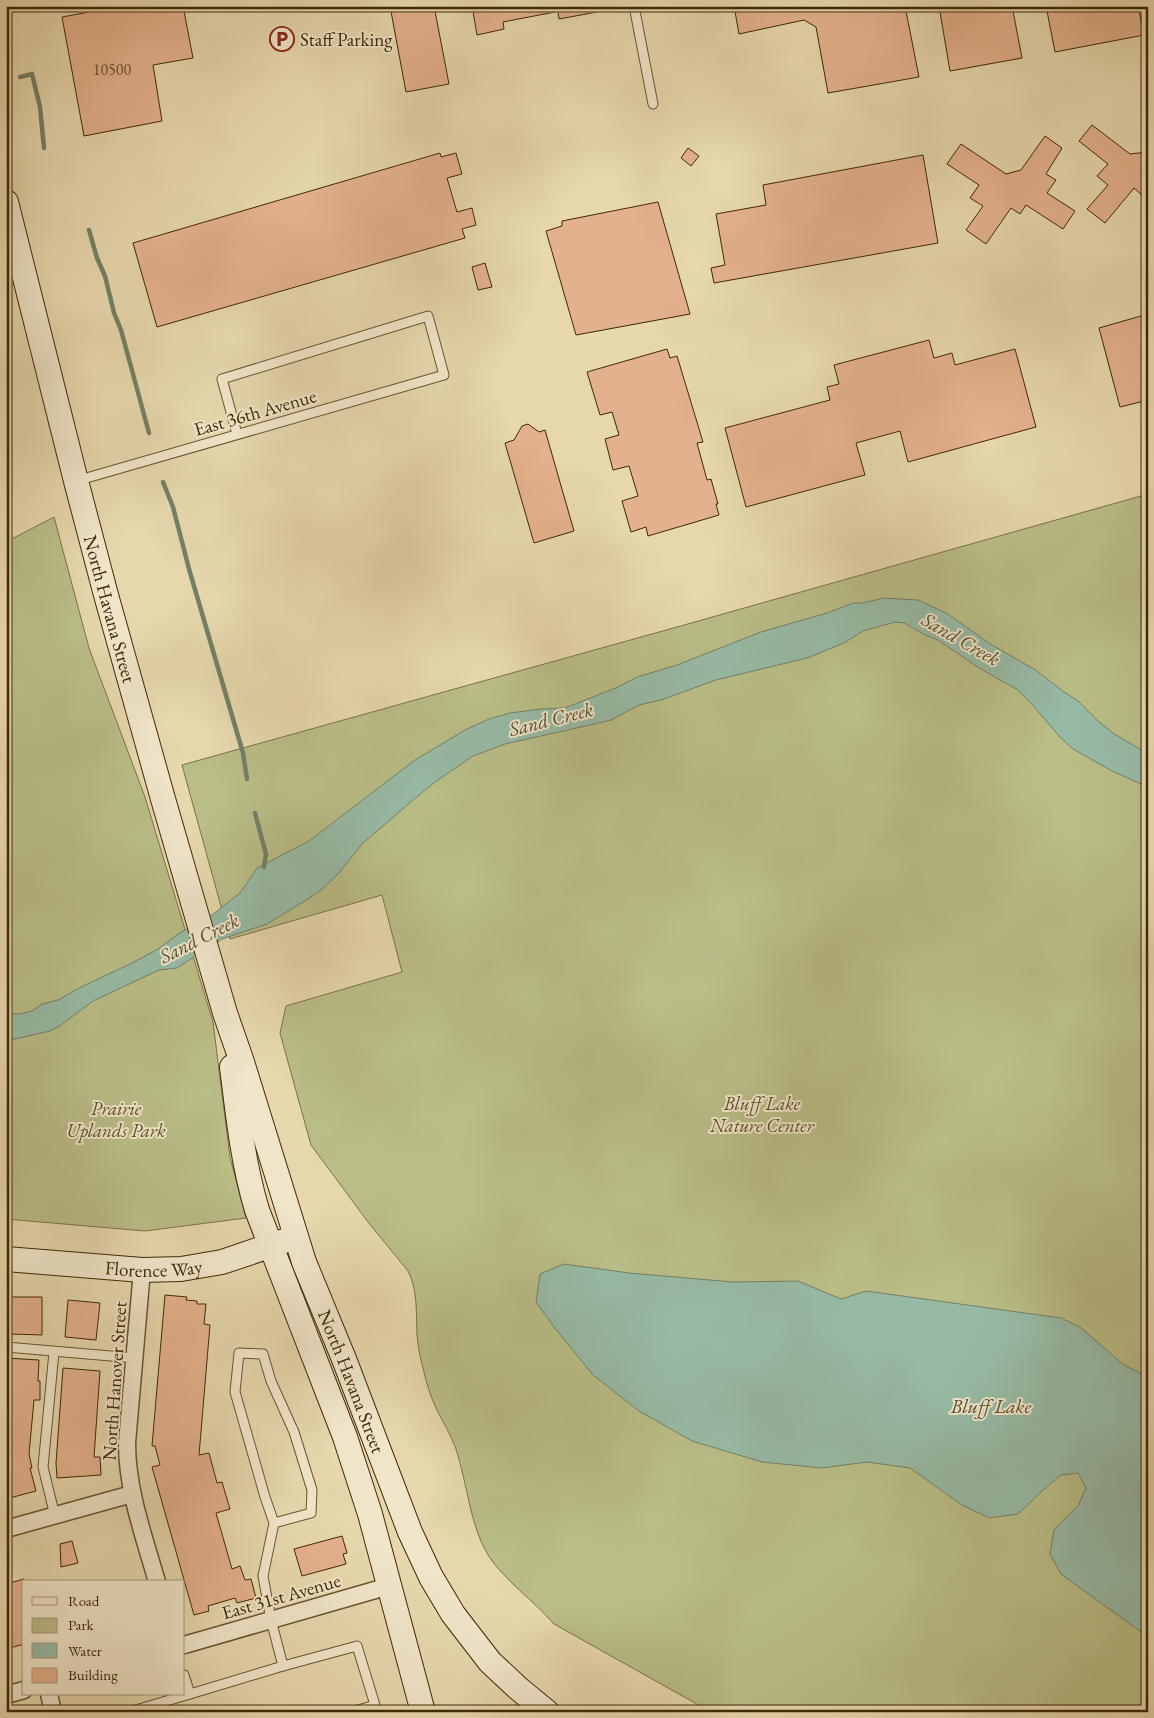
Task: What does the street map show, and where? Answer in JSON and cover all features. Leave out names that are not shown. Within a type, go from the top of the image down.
[{"type":"main road","name":"North Havana Street","points":[[6,202],[76,481],[163,799],[225,1013],[296,1236],[386,1472],[413,1540],[431,1577],[453,1614],[490,1662],[547,1712]]},
{"type":"main road","name":"North Havana Street","points":[[225,1013],[240,1135],[257,1210],[345,1437],[370,1514],[423,1712]]},
{"type":"main road","name":"Florence Way","points":[[6,1259],[142,1270],[181,1268],[222,1262],[296,1236]]},
{"type":"street","name":"North Hanover Street","points":[[142,1270],[127,1443],[128,1475],[156,1580]]},
{"type":"street","points":[[6,1529],[132,1494]]},
{"type":"street","name":"East 31st Avenue","points":[[185,1645],[389,1586]]},
{"type":"street","points":[[6,1695],[22,1691]]},
{"type":"street","points":[[49,1696],[53,1712]]},
{"type":"lane","points":[[634,6],[652,104]]},
{"type":"lane","name":"East 36th Avenue","points":[[76,481],[444,375],[428,316],[222,379],[237,434]]},
{"type":"lane","points":[[6,1347],[134,1358]]},
{"type":"lane","points":[[54,1352],[43,1467],[55,1516]]},
{"type":"lane","points":[[274,1523],[311,1513],[312,1490],[294,1432],[271,1381],[263,1354],[238,1353],[235,1392],[274,1523],[263,1576],[271,1620],[283,1666]]},
{"type":"lane","points":[[185,1695],[357,1646],[375,1705],[352,1712]]},
{"type":"lane","points":[[185,1678],[190,1694]]},
{"type":"lane","points":[[128,1712],[183,1696]]},
{"type":"green space","name":"Bluff Lake Nature Center","points":[[1148,494],[1148,1712],[711,1712],[554,1624],[511,1582],[488,1555],[477,1531],[456,1449],[436,1408],[427,1383],[417,1335],[416,1302],[411,1278],[408,1271],[368,1222],[311,1145],[280,1033],[286,1006],[402,972],[382,895],[230,939],[182,765]]},
{"type":"green space","name":"Prairie Uplands Park","points":[[54,517],[89,648],[145,797],[213,1022],[230,1157],[246,1218],[145,1231],[6,1219],[6,542]]},
{"type":"water","name":"Sand Creek","points":[[884,598],[918,600],[948,614],[989,643],[1037,671],[1077,700],[1113,733],[1148,754],[1148,787],[1112,771],[1073,749],[1018,690],[979,668],[938,640],[904,623],[895,622],[863,631],[844,643],[807,658],[716,680],[661,700],[639,705],[611,720],[505,744],[473,756],[435,782],[362,844],[338,874],[320,891],[308,899],[267,924],[222,939],[177,968],[159,970],[93,1001],[50,1031],[6,1041],[6,1014],[20,1014],[32,1011],[42,1004],[58,1000],[158,949],[178,934],[212,915],[240,893],[257,868],[309,841],[415,760],[465,730],[489,719],[510,713],[565,708],[618,687],[637,677],[677,665],[761,632],[827,613],[853,603]]},
{"type":"water","name":"Bluff Lake","points":[[564,1264],[629,1273],[733,1282],[798,1281],[841,1299],[866,1291],[1061,1318],[1080,1327],[1124,1365],[1148,1377],[1148,1637],[1061,1574],[1050,1554],[1054,1530],[1078,1506],[1086,1488],[1078,1473],[1061,1475],[1018,1514],[989,1518],[962,1505],[910,1468],[867,1462],[822,1468],[762,1462],[692,1441],[639,1411],[593,1375],[554,1327],[536,1302],[540,1274]]},
{"type":"building","points":[[122,6],[183,6],[193,58],[153,65],[162,121],[84,136],[62,17]]},
{"type":"building","points":[[390,6],[434,6],[449,84],[406,92]]},
{"type":"building","points":[[472,6],[555,6],[555,12],[503,22],[504,29],[477,35]]},
{"type":"building","points":[[557,6],[596,6],[597,12],[559,19]]},
{"type":"building","points":[[734,6],[905,6],[919,77],[828,93],[816,27],[804,20],[739,34]]},
{"type":"building","points":[[939,6],[1012,6],[1022,58],[950,71]]},
{"type":"building","points":[[1046,6],[1138,6],[1144,35],[1055,52]]},
{"type":"building","points":[[1092,125],[1130,154],[1148,152],[1148,188],[1142,195],[1134,188],[1105,223],[1087,209],[1108,185],[1097,176],[1108,164],[1079,141]]},
{"type":"building","points":[[1045,136],[1062,148],[1046,174],[1056,180],[1047,193],[1075,211],[1063,229],[1026,205],[1020,214],[1011,208],[986,244],[966,230],[983,206],[970,198],[979,185],[947,164],[961,144],[1006,174],[1021,170]]},
{"type":"building","points":[[688,148],[699,156],[691,166],[681,158]]},
{"type":"building","points":[[440,153],[441,157],[456,153],[462,174],[447,178],[457,212],[472,208],[476,225],[462,229],[465,238],[157,327],[133,243]]},
{"type":"building","points":[[923,155],[938,243],[714,283],[711,268],[725,265],[716,214],[766,205],[763,185]]},
{"type":"building","points":[[658,202],[690,314],[576,335],[546,231],[562,226],[562,221]]},
{"type":"building","points":[[485,263],[492,287],[478,290],[472,267]]},
{"type":"building","points":[[1148,314],[1148,400],[1120,407],[1099,328]]},
{"type":"building","points":[[929,340],[934,358],[952,353],[955,365],[1015,349],[1036,427],[908,462],[900,431],[856,443],[865,475],[746,507],[725,428],[830,400],[827,387],[839,384],[834,365]]},
{"type":"building","points":[[667,349],[670,358],[677,356],[703,442],[697,443],[707,480],[711,479],[719,515],[648,536],[646,527],[631,532],[622,501],[638,496],[629,466],[613,470],[605,439],[619,435],[612,412],[600,415],[587,372]]},
{"type":"building","points":[[528,424],[539,432],[545,430],[574,531],[534,543],[505,443],[514,440],[522,426]]},
{"type":"building","points":[[165,1295],[187,1297],[186,1300],[197,1301],[197,1304],[206,1304],[204,1324],[210,1325],[199,1455],[209,1453],[217,1483],[222,1482],[230,1509],[216,1513],[232,1569],[240,1566],[245,1580],[251,1579],[256,1598],[237,1603],[235,1598],[208,1606],[209,1611],[194,1615],[152,1467],[160,1465],[155,1446],[152,1446]]},
{"type":"building","points":[[11,1297],[42,1297],[42,1335],[11,1334]]},
{"type":"building","points":[[68,1300],[100,1303],[96,1340],[65,1337]]},
{"type":"building","points":[[6,1358],[39,1360],[38,1381],[40,1381],[40,1400],[34,1400],[29,1454],[32,1468],[30,1468],[36,1491],[6,1499]]},
{"type":"building","points":[[63,1368],[100,1371],[94,1457],[100,1457],[101,1475],[57,1478],[56,1463]]},
{"type":"building","points":[[342,1536],[347,1553],[343,1554],[346,1564],[302,1576],[294,1549]]},
{"type":"building","points":[[72,1541],[78,1563],[61,1567],[60,1544]]},
{"type":"building","points":[[24,1579],[22,1580],[22,1645],[6,1649],[6,1584]]},
{"type":"waterway","points":[[20,77],[32,74],[40,107],[44,148]]},
{"type":"waterway","points":[[89,230],[121,330],[149,433]]},
{"type":"waterway","points":[[163,482],[173,507],[189,569],[243,753],[247,779]]},
{"type":"waterway","points":[[255,813],[266,854],[264,867]]},
{"type":"place","name":"Staff Parking","points":[[282,39]]}]
